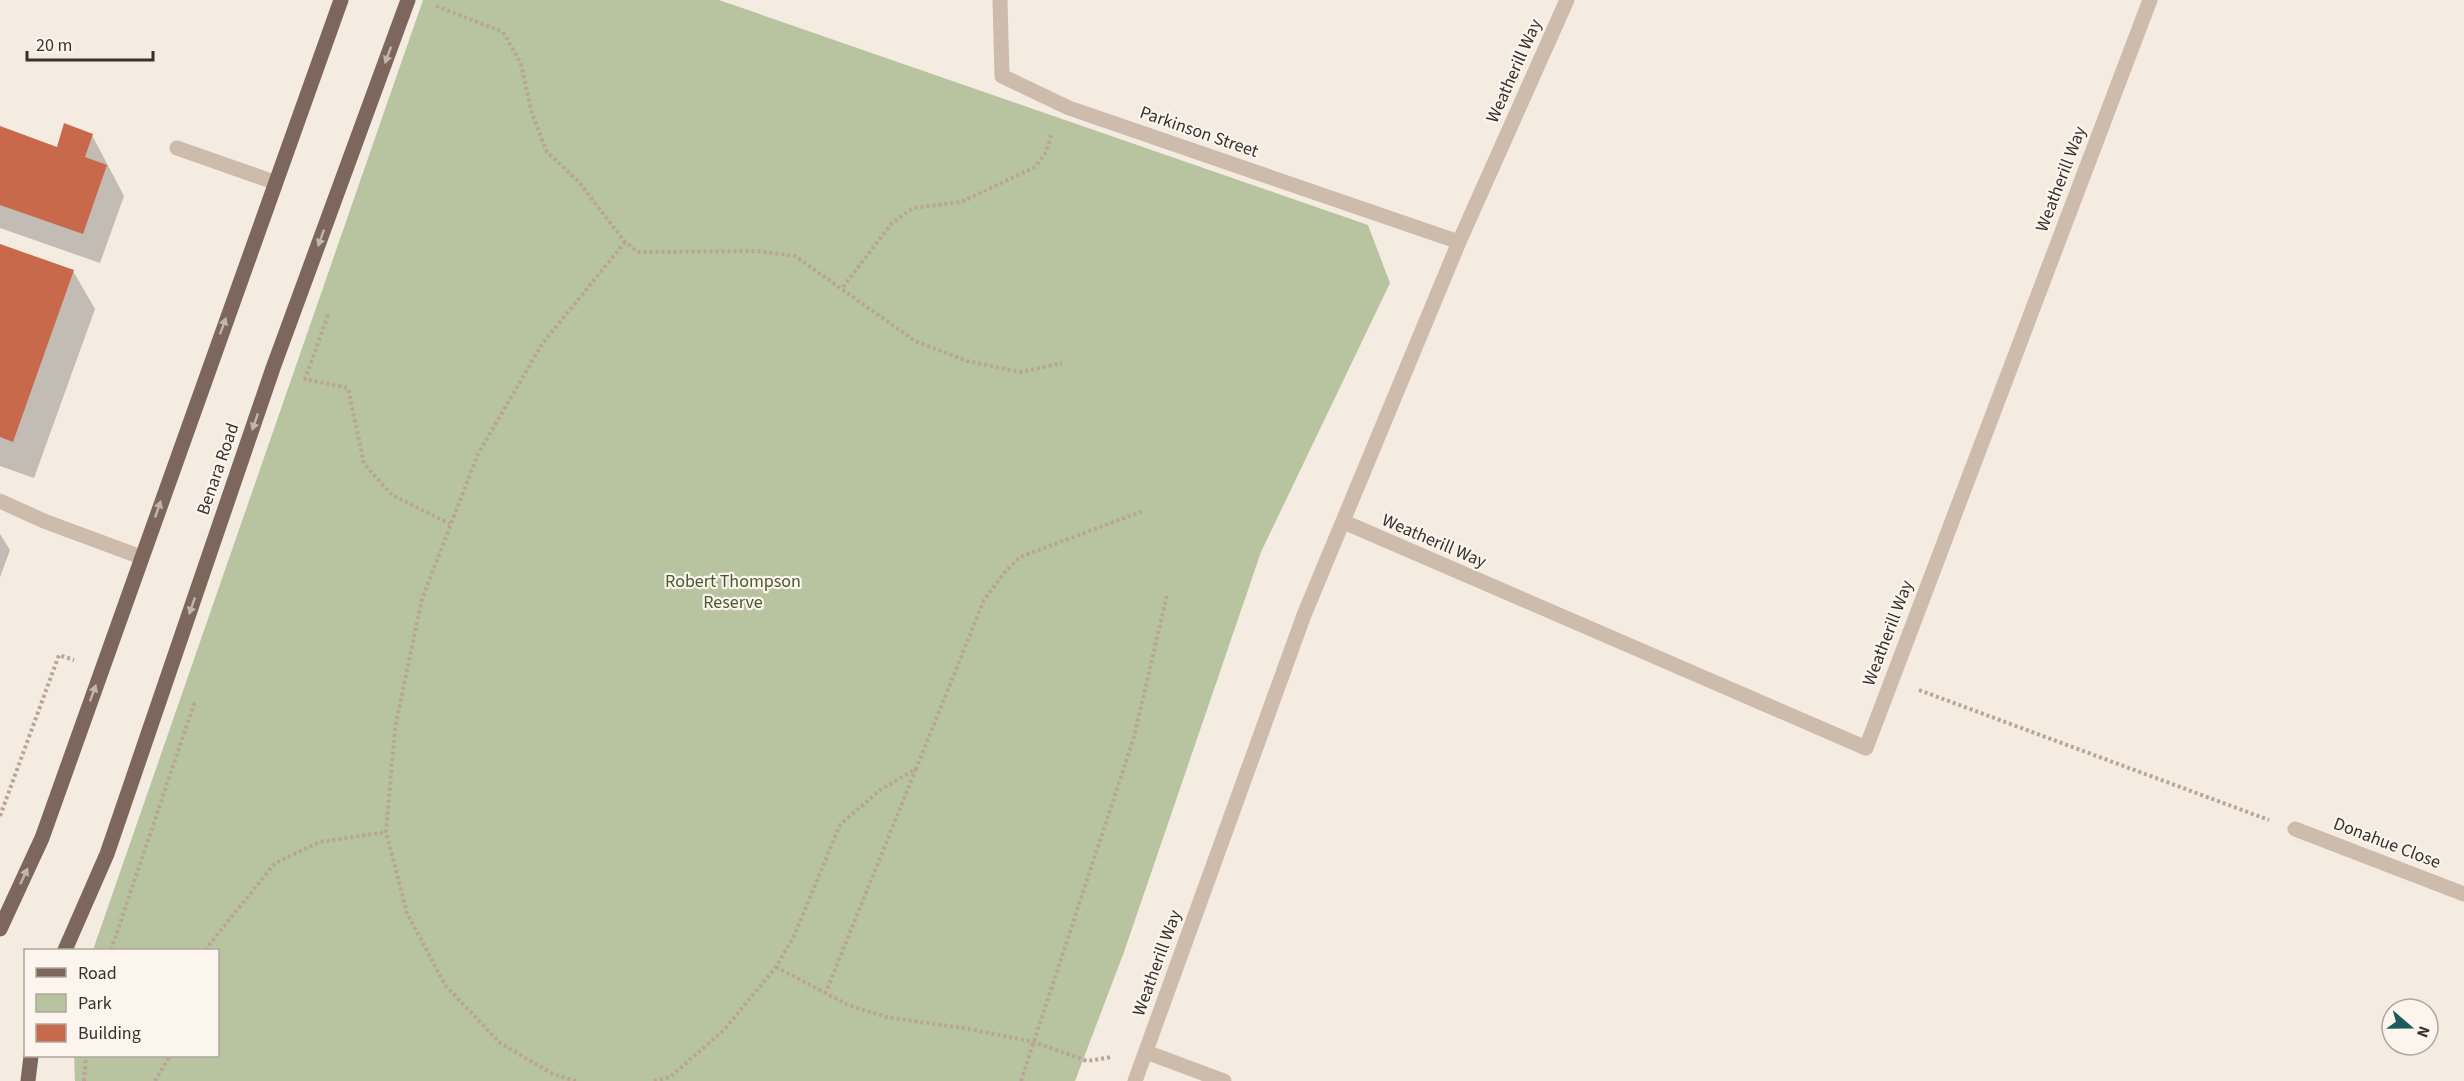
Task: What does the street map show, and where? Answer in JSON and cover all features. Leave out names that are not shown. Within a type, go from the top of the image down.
[{"type":"main road","points":[[0,929],[42,838],[274,182],[341,0]]},
{"type":"main road","name":"Benara Road","points":[[66,949],[107,854],[273,368],[408,1]]},
{"type":"main road","points":[[28,1081],[31,1057]]},
{"type":"street","name":"Parkinson Street","points":[[1000,0],[1002,76],[1062,105],[1459,242]]},
{"type":"street","name":"Weatherill Way","points":[[1135,1081],[1304,615],[1459,242],[1567,0]]},
{"type":"street","name":"Weatherill Way","points":[[1344,522],[1866,748],[2150,0]]},
{"type":"street","points":[[177,148],[274,182]]},
{"type":"street","points":[[0,501],[44,521],[141,556]]},
{"type":"street","name":"Donahue Close","points":[[2295,830],[2464,894]]},
{"type":"street","points":[[1146,1052],[1224,1081]]},
{"type":"path","points":[[408,1],[435,5],[503,32],[521,64],[532,114],[547,152],[578,181],[625,242],[638,252],[757,251],[795,256],[843,287],[855,300],[915,341],[968,361],[1020,372],[1062,363]]},
{"type":"path","points":[[843,287],[892,223],[913,208],[961,202],[1035,167],[1045,154],[1062,105]]},
{"type":"path","points":[[576,1081],[553,1074],[500,1043],[445,985],[407,914],[386,832],[396,728],[422,599],[478,454],[542,344],[625,242]]},
{"type":"path","points":[[305,379],[348,388],[364,464],[392,495],[450,524]]},
{"type":"path","points":[[825,994],[984,600],[1005,572],[1020,557],[1143,511]]},
{"type":"path","points":[[1021,1081],[1134,737],[1167,595]]},
{"type":"path","points":[[0,816],[59,655]]},
{"type":"path","points":[[1891,680],[2295,830]]},
{"type":"path","points":[[112,949],[194,704]]},
{"type":"path","points":[[654,1081],[670,1077],[724,1030],[776,967],[794,936],[840,825],[880,790],[916,769]]},
{"type":"path","points":[[207,949],[275,863],[320,842],[386,832]]},
{"type":"path","points":[[776,967],[848,1005],[885,1017],[969,1029],[1034,1042],[1087,1061],[1146,1052]]},
{"type":"path","points":[[84,1081],[86,1057]]},
{"type":"path","points":[[155,1081],[169,1057]]},
{"type":"green space","name":"Robert Thompson Reserve","points":[[423,0],[719,0],[1368,225],[1390,283],[1261,552],[1124,952],[1075,1081],[75,1081],[74,1057],[219,1057],[219,949],[93,949]]},
{"type":"building","points":[[64,123],[93,134],[85,157],[107,165],[83,234],[0,205],[0,126],[57,147]]},
{"type":"building","points":[[0,244],[74,270],[13,442],[0,437]]}]
